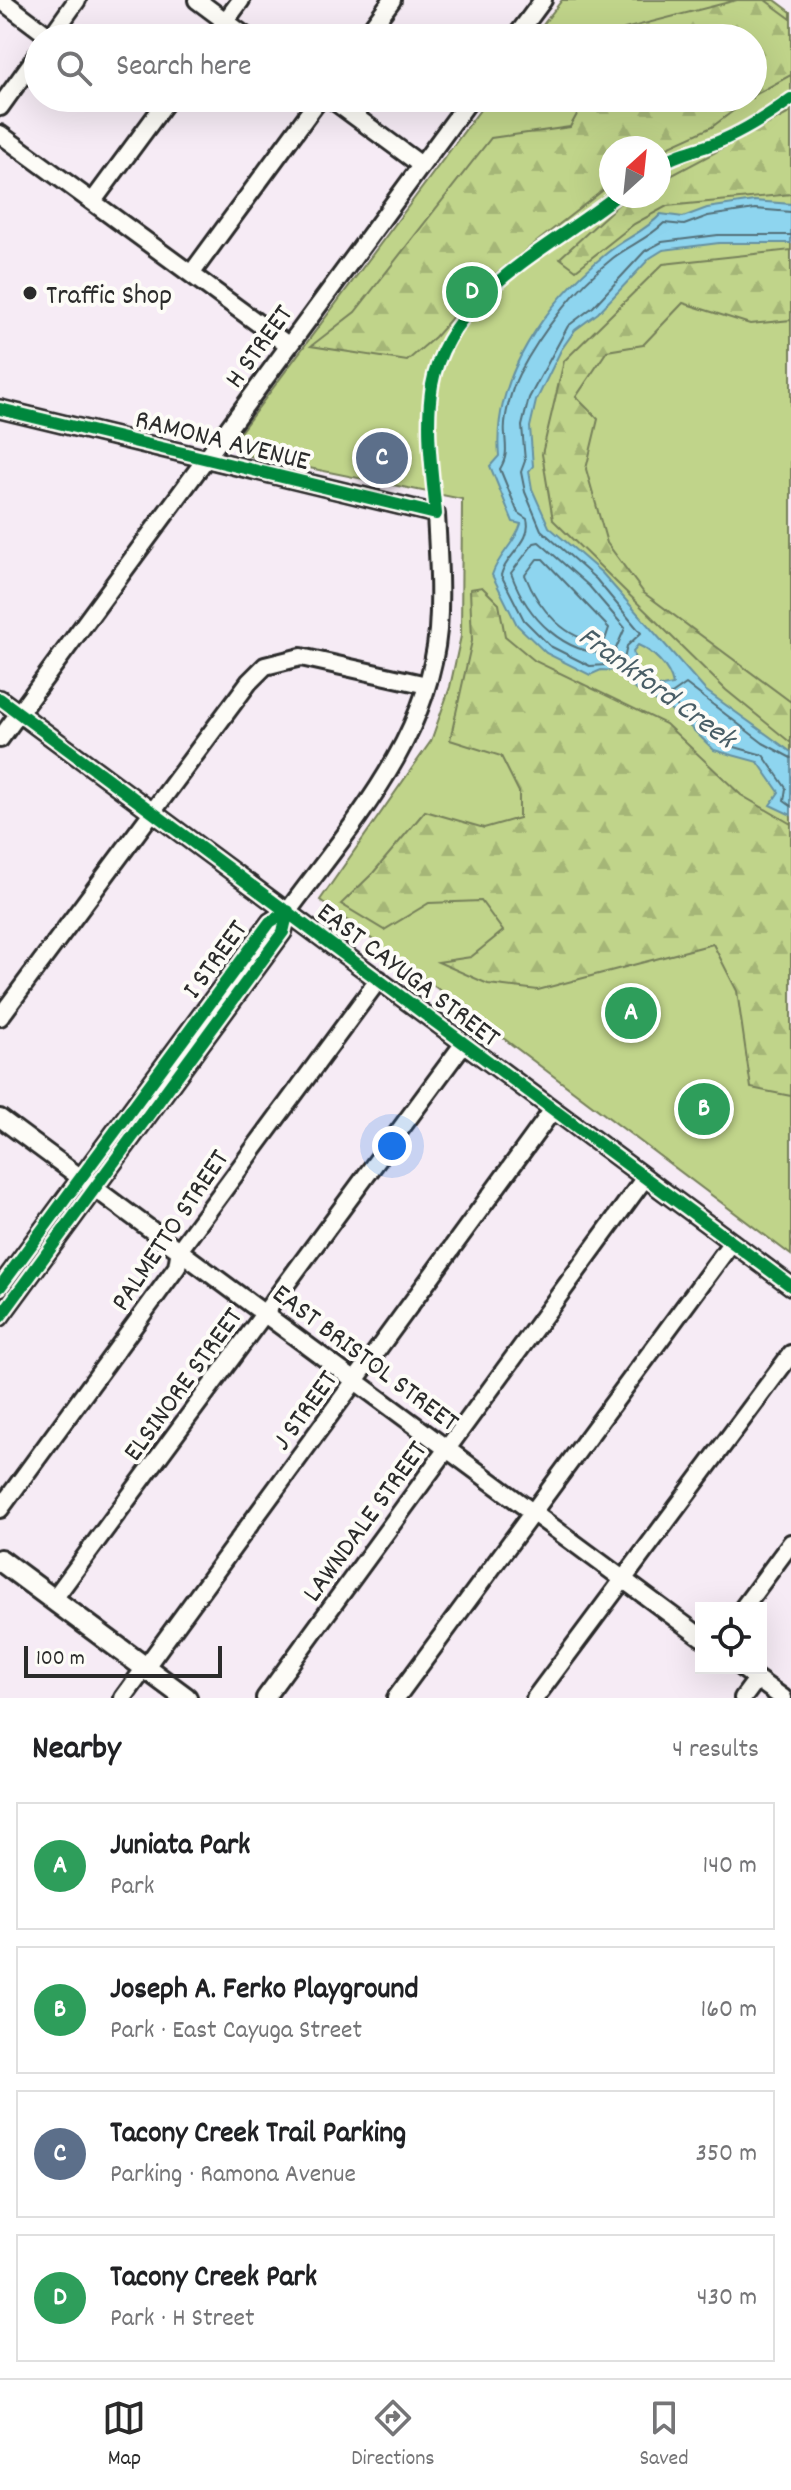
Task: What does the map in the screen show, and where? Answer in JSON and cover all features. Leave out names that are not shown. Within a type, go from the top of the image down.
[{"type":"main road","points":[[0,1560],[186,1698]]},
{"type":"street","points":[[1,0],[32,24]]},
{"type":"street","points":[[60,24],[77,0]]},
{"type":"street","points":[[197,0],[229,24]]},
{"type":"street","points":[[226,22],[241,0]]},
{"type":"street","points":[[374,24],[392,0]]},
{"type":"street","points":[[525,24],[543,0]]},
{"type":"street","points":[[0,107],[24,74]]},
{"type":"street","points":[[93,201],[159,112]]},
{"type":"street","points":[[191,274],[310,112]]},
{"type":"street","points":[[349,112],[421,165]]},
{"type":"street","name":"H STREET","points":[[0,739],[461,112]]},
{"type":"street","points":[[0,134],[289,346]]},
{"type":"street","name":"RAMONA AVENUE","points":[[0,409],[436,514]]},
{"type":"street","name":"I STREET","points":[[0,1317],[89,1181],[270,922],[288,911],[390,772],[416,723],[438,632],[440,580],[436,514]]},
{"type":"street","points":[[0,1017],[249,682],[265,666],[301,657],[427,685]]},
{"type":"street","name":"EAST CAYUGA STREET","points":[[0,699],[154,810],[552,1111],[791,1286]]},
{"type":"street","name":"PALMETTO STREET","points":[[0,1509],[177,1267],[180,1249],[379,979]]},
{"type":"street","name":"ELSINORE STREET","points":[[53,1600],[464,1043]]},
{"type":"street","name":"J STREET","points":[[123,1698],[552,1111]]},
{"type":"street","name":"EAST BRISTOL STREET","points":[[0,1118],[695,1633]]},
{"type":"street","name":"LAWNDALE STREET","points":[[265,1698],[644,1179]]},
{"type":"street","name":"I STREET","points":[[0,1287],[89,1181]]},
{"type":"street","points":[[396,1698],[732,1242]]},
{"type":"street","points":[[535,1698],[791,1354]]},
{"type":"street","points":[[747,1602],[791,1543]]},
{"type":"street","points":[[750,1674],[783,1698]]},
{"type":"street","points":[[743,1698],[757,1679]]},
{"type":"green space","points":[[562,0],[775,0],[791,12],[791,1255],[320,900],[431,741],[450,687],[461,636],[462,499],[245,455],[236,445],[238,435],[479,112],[767,112],[767,24],[544,24]]},
{"type":"green space","points":[[737,0],[765,0],[791,19],[791,75],[767,88],[767,24],[643,24]]},
{"type":"green space","points":[[578,112],[732,112],[712,127],[671,146],[671,136],[599,136],[599,193],[480,286],[435,337],[407,361],[311,346],[355,312],[491,138],[570,127]]},
{"type":"green space","points":[[791,112],[791,194],[671,206],[671,176]]},
{"type":"green space","points":[[614,208],[663,208],[634,224],[576,270],[560,258]]},
{"type":"green space","points":[[791,250],[791,320],[750,324],[683,303],[643,345],[607,351],[576,397],[598,419],[586,469],[607,543],[644,593],[791,702],[791,743],[726,690],[553,520],[542,454],[564,361],[663,264]]},
{"type":"green space","points":[[482,587],[499,604],[505,636],[535,661],[666,724],[741,795],[791,824],[791,1096],[751,1088],[737,991],[713,944],[538,990],[488,984],[438,962],[471,957],[503,931],[481,901],[429,903],[384,930],[341,904],[373,873],[425,811],[484,828],[519,818],[519,792],[501,756],[450,740],[472,641],[470,589]]},
{"type":"water","points":[[754,201],[791,204],[791,243],[719,243],[663,250],[650,258],[598,313],[575,330],[561,350],[536,401],[530,427],[533,466],[529,471],[532,489],[549,527],[602,573],[705,690],[791,752],[791,815],[770,805],[779,792],[758,762],[714,750],[678,715],[630,686],[618,671],[601,670],[590,675],[546,653],[517,625],[492,575],[521,524],[513,522],[490,466],[499,456],[499,427],[504,398],[528,344],[563,294],[614,248],[661,214],[683,217],[707,208]],"holes":[[[638,645],[664,666],[673,685],[662,687],[645,683],[637,671],[633,651]]]},
{"type":"cycle path","points":[[671,159],[740,132],[791,99]]},
{"type":"cycle path","points":[[0,409],[436,514],[429,417],[432,385],[442,353],[458,324],[480,299],[505,276],[600,208]]},
{"type":"cycle path","points":[[0,699],[791,1286]]},
{"type":"cycle path","points":[[0,1287],[270,922],[288,911]]},
{"type":"cycle path","points":[[0,1317],[283,932],[288,911]]},
{"type":"place","name":"Tacony Creek Park","points":[[472,292]]},
{"type":"place","name":"Traffic Shop","points":[[30,293]]},
{"type":"place","name":"Tacony Creek Trail Parking","points":[[382,458]]},
{"type":"place","name":"Juniata Park","points":[[631,1013]]},
{"type":"place","name":"Joseph A. Ferko Playground","points":[[704,1109]]},
{"type":"water label","name":"Frankford Creek","points":[[658,686]]}]
